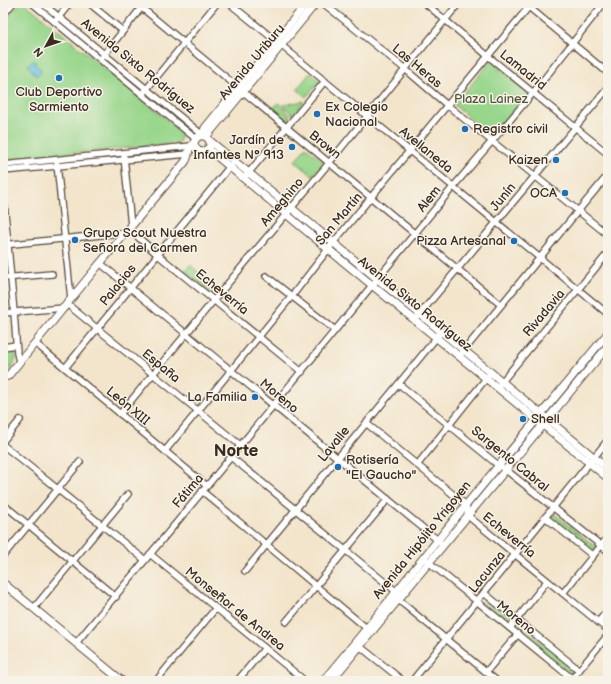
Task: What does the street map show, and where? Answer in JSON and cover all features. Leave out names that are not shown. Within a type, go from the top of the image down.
[{"type":"main road","name":"Avenida Uriburu","points":[[279,43],[307,3]]},
{"type":"main road","name":"Avenida Uriburu","points":[[200,140],[279,43],[316,3]]},
{"type":"main road","points":[[3,377],[8,376],[20,362],[100,263],[185,162],[188,158],[188,154],[200,140],[210,146],[204,152],[188,154]]},
{"type":"main road","name":"Avenida Sixto Rodríguez","points":[[232,164],[212,152],[199,151],[194,146],[200,140],[232,164],[331,246],[373,285],[418,317]]},
{"type":"main road","name":"Avenida Sixto Rodríguez","points":[[331,246],[378,279],[439,335],[592,460],[608,478]]},
{"type":"main road","name":"Avenida Hipólito Yrigoyen","points":[[426,560],[437,540],[608,333]]},
{"type":"main road","name":"Avenida Hipólito Yrigoyen","points":[[323,681],[369,630],[426,560],[444,545],[608,346]]},
{"type":"main road","points":[[581,366],[587,371]]},
{"type":"main road","name":"Avenida Sixto Rodríguez","points":[[592,460],[608,469]]},
{"type":"main road","points":[[3,583],[122,681]]},
{"type":"main road","name":"Avenida Hipólito Yrigoyen","points":[[331,681],[357,644]]},
{"type":"street","points":[[3,15],[13,3]]},
{"type":"street","name":"Avenida Sixto Rodríguez","points":[[32,3],[200,140]]},
{"type":"street","name":"Avenida Sixto Rodríguez","points":[[42,3],[199,132],[200,140]]},
{"type":"street","points":[[55,22],[70,3]]},
{"type":"street","points":[[89,3],[123,31]]},
{"type":"street","name":"Brown","points":[[136,3],[143,5],[184,43],[501,304]]},
{"type":"street","points":[[142,94],[217,3]]},
{"type":"street","name":"Avellaneda","points":[[229,3],[608,314]]},
{"type":"street","name":"Las Heras","points":[[323,3],[608,235]]},
{"type":"street","name":"Lamadrid","points":[[425,3],[608,154]]},
{"type":"street","name":"Ameghino","points":[[120,414],[329,163],[459,3]]},
{"type":"street","points":[[524,3],[531,5],[572,43],[608,73]]},
{"type":"street","name":"Alem","points":[[378,279],[453,187],[493,142],[604,3]]},
{"type":"street","points":[[100,60],[143,5]]},
{"type":"street","name":"San Martín","points":[[165,451],[331,246],[531,5]]},
{"type":"street","points":[[246,176],[325,81]]},
{"type":"street","name":"Junín","points":[[418,317],[608,88]]},
{"type":"street","points":[[124,157],[200,140]]},
{"type":"street","points":[[3,165],[57,163],[124,157],[188,154]]},
{"type":"street","points":[[5,244],[120,233],[128,230],[124,157]]},
{"type":"street","points":[[3,172],[57,163]]},
{"type":"street","points":[[3,313],[67,304],[64,239],[57,163]]},
{"type":"street","name":"Palacios","points":[[65,368],[232,164]]},
{"type":"street","points":[[462,353],[608,175]]},
{"type":"street","points":[[3,191],[5,244],[14,312],[16,346],[20,362]]},
{"type":"street","name":"Echeverría","points":[[128,230],[302,372]]},
{"type":"street","name":"Rivadavia","points":[[499,384],[608,253]]},
{"type":"street","name":"Moreno","points":[[100,263],[444,545]]},
{"type":"street","points":[[3,278],[52,274]]},
{"type":"street","points":[[266,276],[335,330]]},
{"type":"street","name":"Fátima","points":[[76,643],[378,279]]},
{"type":"street","name":"España","points":[[67,304],[240,445]]},
{"type":"street","name":"Lavalle","points":[[245,571],[439,335]]},
{"type":"street","name":"León XIII","points":[[35,343],[207,486]]},
{"type":"street","points":[[3,347],[16,346]]},
{"type":"street","points":[[418,464],[488,376]]},
{"type":"street","name":"Sargento Cabral","points":[[399,384],[498,465],[608,551]]},
{"type":"street","points":[[3,442],[20,420]]},
{"type":"street","points":[[366,423],[466,504]]},
{"type":"street","name":"Lacunza","points":[[412,681],[608,440]]},
{"type":"street","points":[[3,445],[145,560]]},
{"type":"street","points":[[231,457],[346,550],[494,680]]},
{"type":"street","points":[[3,556],[80,462]]},
{"type":"street","points":[[202,492],[369,630]]},
{"type":"street","points":[[34,608],[128,494]]},
{"type":"street","points":[[286,622],[388,499]]},
{"type":"street","points":[[3,504],[116,596]]},
{"type":"street","name":"Echeverría","points":[[466,504],[468,516],[608,630]]},
{"type":"street","points":[[545,517],[593,556]]},
{"type":"street","points":[[563,593],[608,537]]},
{"type":"street","name":"Monseñor de Andrea","points":[[150,554],[305,681]]},
{"type":"street","name":"Moreno","points":[[426,560],[518,634],[572,680]]},
{"type":"street","points":[[510,628],[547,581]]},
{"type":"street","name":"Moreno","points":[[484,592],[579,670]]},
{"type":"street","points":[[156,681],[216,608]]},
{"type":"street","points":[[598,622],[608,610]]},
{"type":"street","points":[[486,672],[518,634]]},
{"type":"street","points":[[572,680],[608,635]]},
{"type":"street","points":[[357,644],[403,681]]},
{"type":"street","points":[[237,681],[265,648]]},
{"type":"green space","name":"Club Deportivo Sarmiento","points":[[20,3],[25,3],[182,132],[179,143],[3,160],[3,23]]},
{"type":"green space","points":[[107,58],[142,87],[139,91],[104,62]]},
{"type":"green space","name":"Plaza Lainez","points":[[491,61],[529,93],[492,137],[454,105]]},
{"type":"green space","points":[[310,73],[320,81],[306,97],[297,89]]},
{"type":"green space","points":[[149,93],[198,133],[195,136],[146,96]]},
{"type":"green space","points":[[304,102],[293,115],[283,105]]},
{"type":"green space","points":[[279,103],[289,114],[290,118],[288,121],[283,121],[270,110]]},
{"type":"green space","points":[[306,147],[324,163],[313,176],[295,161]]},
{"type":"green space","points":[[183,148],[188,148],[187,153],[180,152],[128,157],[180,150]]},
{"type":"green space","points":[[190,265],[218,289],[213,295],[184,271]]},
{"type":"green space","points":[[15,349],[16,359],[10,371],[3,375],[3,350]]},
{"type":"green space","points":[[553,513],[597,548],[592,553],[549,518]]},
{"type":"green space","points":[[486,596],[513,619],[509,624],[482,601]]},
{"type":"green space","points":[[517,622],[575,669],[571,674],[513,627]]},
{"type":"water","points":[[33,61],[36,62],[35,65],[40,68],[41,71],[36,76],[28,65]]},
{"type":"place","name":"Club Deportivo Sarmiento","points":[[59,78]]},
{"type":"place","name":"Ex Colegio Nacional","points":[[317,114]]},
{"type":"place","name":"Registro civil","points":[[465,129]]},
{"type":"place","name":"Jardín de Infantes N° 913","points":[[292,147]]},
{"type":"place","name":"Kaizen","points":[[556,160]]},
{"type":"place","name":"OCA","points":[[565,193]]},
{"type":"place","name":"Grupo Scout Nuestra Señora del Carmen","points":[[75,240]]},
{"type":"place","name":"Pizza Artesanal","points":[[514,241]]},
{"type":"place","name":"La Familia","points":[[255,397]]},
{"type":"place","name":"Shell","points":[[523,419]]},
{"type":"place","name":"Rotisería \"El Gaucho\"","points":[[338,467]]},
{"type":"district","name":"Norte","points":[[236,451]]}]
